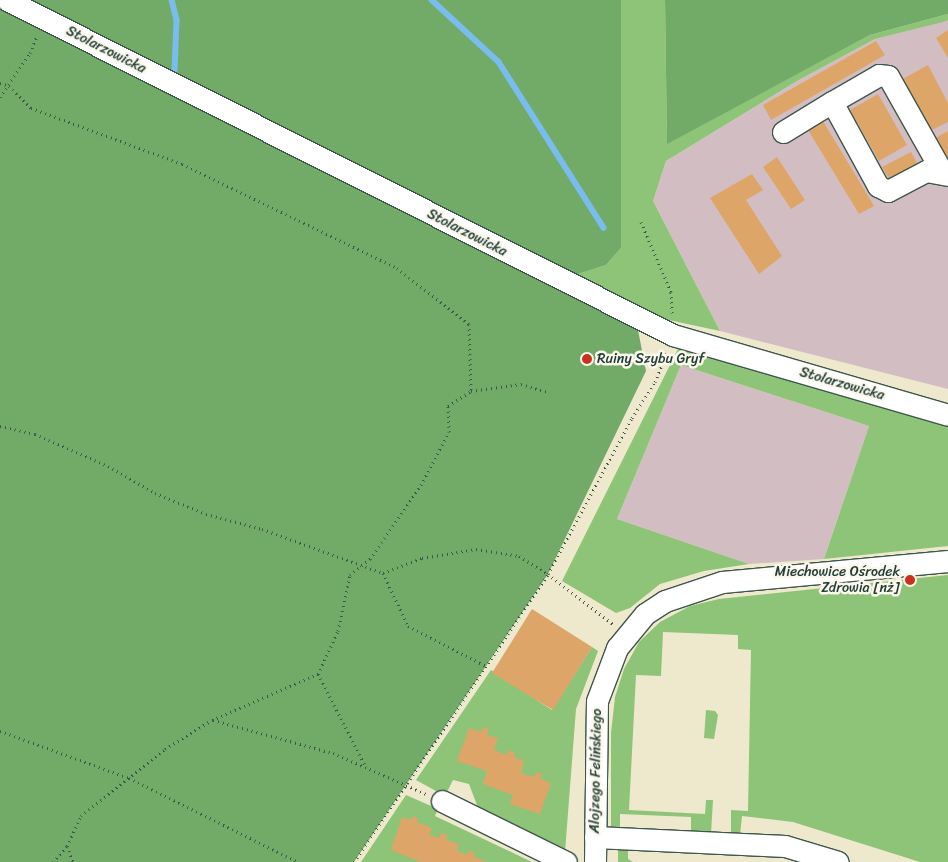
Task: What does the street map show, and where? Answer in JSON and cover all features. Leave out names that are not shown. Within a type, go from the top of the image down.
[{"type":"street","name":"Stolarzowicka","points":[[7,0],[670,344],[948,415]]},
{"type":"street","points":[[782,132],[878,75],[888,76],[945,173]]},
{"type":"street","points":[[832,102],[878,186],[888,191],[926,171],[945,173]]},
{"type":"street","name":"Alojzego Felińskiego","points":[[595,862],[597,701],[606,671],[626,634],[645,614],[665,601],[722,582],[948,562]]},
{"type":"street","points":[[442,801],[566,862]]},
{"type":"street","points":[[595,837],[785,846],[838,862]]},
{"type":"path","points":[[0,97],[30,53],[44,19]]},
{"type":"path","points":[[0,83],[9,86],[31,108],[182,164],[397,268],[468,324],[471,391]]},
{"type":"path","points":[[354,862],[548,574],[632,418],[655,382],[670,344],[671,292],[641,222]]},
{"type":"path","points":[[53,862],[67,846],[81,816],[165,749],[212,720],[318,674],[338,631],[350,575],[370,559],[421,485],[449,432],[448,406],[471,391],[521,384],[547,392]]},
{"type":"path","points":[[0,426],[35,434],[108,466],[155,493],[206,514],[262,529],[383,573],[422,558],[476,549],[519,556],[548,574],[626,634]]},
{"type":"path","points":[[383,573],[408,626],[486,666]]},
{"type":"path","points":[[318,674],[366,768]]},
{"type":"path","points":[[212,720],[333,753],[405,786]]},
{"type":"path","points":[[0,731],[129,778],[298,862]]},
{"type":"path","points":[[67,846],[73,862]]},
{"type":"shaded area","points":[[948,20],[948,389],[720,331],[653,201],[666,161],[797,81],[875,39]]},
{"type":"shaded area","points":[[681,365],[869,426],[824,559],[749,564],[617,519]]},
{"type":"green space","points":[[0,0],[621,0],[621,248],[606,265],[575,275],[568,287],[638,330],[646,371],[548,574],[354,862],[0,862]]},
{"type":"green space","points":[[621,0],[665,0],[667,143],[870,35],[948,14],[948,20],[943,22],[875,39],[797,81],[666,161],[653,201],[720,331],[664,319],[575,275],[606,265],[621,248]]},
{"type":"green space","points":[[665,0],[948,0],[948,14],[870,35],[667,144]]},
{"type":"green space","points":[[679,347],[948,425],[948,546],[824,559],[869,426],[681,365],[617,519],[749,564],[704,571],[660,584],[630,608],[616,613],[562,581]]},
{"type":"green space","points":[[948,575],[948,862],[920,862],[793,822],[742,816],[740,835],[731,835],[731,810],[748,811],[751,650],[738,649],[738,635],[663,632],[661,676],[636,675],[629,810],[705,814],[706,800],[713,800],[711,834],[691,833],[691,817],[620,814],[620,830],[611,830],[611,733],[615,697],[624,669],[639,642],[660,622],[690,606],[719,599]]},
{"type":"green space","points":[[592,647],[598,651],[576,709],[565,852],[480,813],[469,784],[453,780],[445,796],[416,780],[491,670],[552,710]]},
{"type":"green space","points":[[706,710],[715,711],[718,715],[714,739],[704,738]]},
{"type":"green space","points":[[406,795],[438,809],[435,816],[532,862],[361,862]]},
{"type":"green space","points":[[618,845],[628,846],[628,859],[633,862],[618,862]]},
{"type":"building","points":[[948,30],[948,58],[936,38]]},
{"type":"building","points":[[876,41],[885,55],[771,120],[763,105]]},
{"type":"building","points":[[928,65],[948,103],[948,122],[928,132],[901,80]]},
{"type":"building","points":[[878,94],[907,145],[879,161],[850,110]]},
{"type":"building","points":[[823,121],[874,206],[859,214],[808,130]]},
{"type":"building","points":[[948,131],[948,167],[933,139]]},
{"type":"building","points":[[911,152],[919,167],[891,182],[882,167]]},
{"type":"building","points":[[777,157],[805,200],[791,209],[763,167]]},
{"type":"building","points":[[752,174],[763,190],[746,200],[782,256],[759,274],[710,198]]},
{"type":"building","points":[[532,609],[592,647],[553,710],[492,673]]},
{"type":"building","points":[[483,727],[489,729],[487,735],[498,738],[494,750],[507,755],[508,750],[515,753],[514,757],[524,761],[521,773],[534,777],[536,772],[542,774],[540,779],[551,783],[540,814],[510,804],[513,795],[483,784],[487,771],[457,761],[469,728],[481,732]]},
{"type":"building","points":[[413,816],[418,818],[417,822],[432,828],[429,834],[439,838],[441,833],[447,835],[446,840],[459,844],[457,851],[467,855],[469,850],[475,853],[474,857],[487,862],[420,862],[391,850],[402,817],[411,820]]},
{"type":"waterway","points":[[172,0],[177,20],[175,73]]},
{"type":"waterway","points":[[432,0],[499,62],[604,228]]},
{"type":"place","name":"Ruiny Szybu Gryf","points":[[587,359]]},
{"type":"place","name":"Miechowice Ośrodek Zdrowia [nż]","points":[[910,580]]}]
